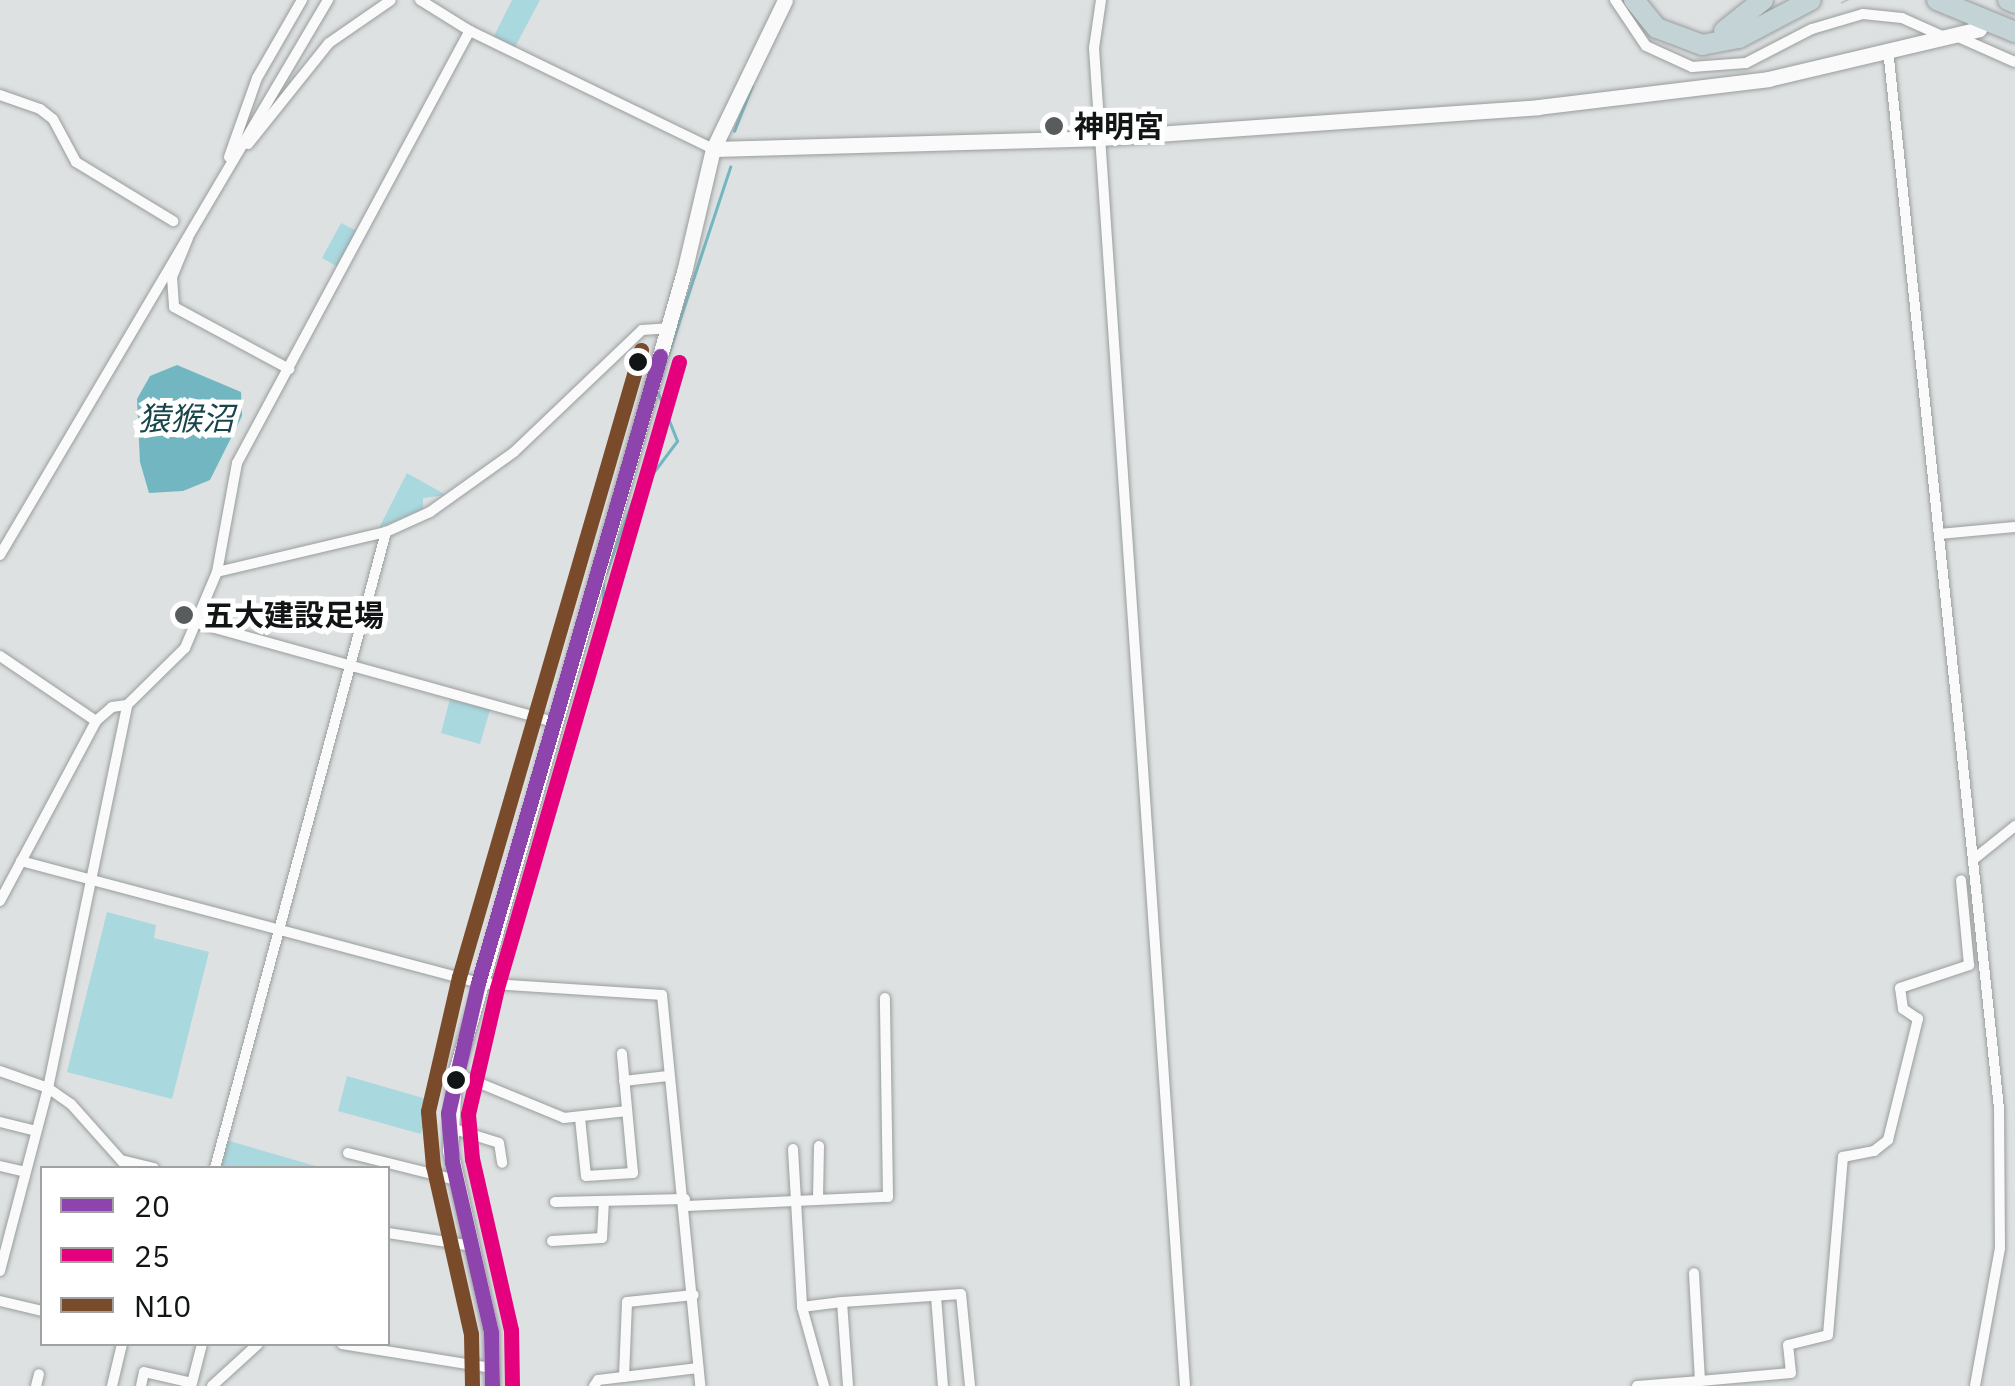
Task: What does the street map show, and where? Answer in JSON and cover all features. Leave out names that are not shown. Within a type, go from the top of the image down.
[{"type":"highway","points":[[1634,0],[1657,28],[1702,45],[1739,38],[1811,0]]},
{"type":"highway","points":[[1646,0],[1665,23],[1700,34],[1733,28],[1762,0]]},
{"type":"highway","points":[[1937,0],[2015,32]]},
{"type":"highway","points":[[1972,0],[2015,20]]},
{"type":"highway","points":[[2008,0],[2015,3]]},
{"type":"street","points":[[230,163],[250,94],[302,0]]},
{"type":"street","points":[[0,554],[187,230],[328,0]]},
{"type":"street","points":[[230,163],[328,43],[390,0]]},
{"type":"street","points":[[420,0],[470,31],[713,149],[1100,138],[1722,87],[1979,29]]},
{"type":"street","points":[[492,1386],[473,1246],[456,1180],[448,1127],[456,1072],[668,328],[713,149],[784,0]]},
{"type":"street","points":[[1101,0],[1094,48],[1185,1386]]},
{"type":"street","points":[[1615,0],[1646,46],[1676,62],[1712,69],[1746,63],[1849,16],[1902,18],[2015,62]]},
{"type":"street","points":[[1846,2],[1849,16]]},
{"type":"street","points":[[0,1271],[48,1088],[127,705],[185,648],[217,572],[237,463],[470,31]]},
{"type":"street","points":[[1888,48],[1999,1108],[2000,1248],[1975,1386]]},
{"type":"street","points":[[0,95],[40,109],[53,119],[76,162],[174,221]]},
{"type":"street","points":[[187,230],[172,277],[174,307],[288,370]]},
{"type":"street","points":[[217,572],[386,532],[486,475],[642,330],[668,328]]},
{"type":"street","points":[[1939,534],[2015,527]]},
{"type":"street","points":[[215,1166],[386,532]]},
{"type":"street","points":[[197,622],[553,722]]},
{"type":"street","points":[[0,656],[96,721]]},
{"type":"street","points":[[0,900],[96,721],[112,707],[127,705]]},
{"type":"street","points":[[1974,859],[2015,826]]},
{"type":"street","points":[[21,861],[478,984],[662,995],[668,1076],[686,1202],[700,1386]]},
{"type":"street","points":[[1637,1386],[1792,1380],[1788,1344],[1828,1335],[1842,1157],[1874,1151],[1888,1140],[1918,1019],[1902,1009],[1900,988],[1969,965],[1962,880]]},
{"type":"street","points":[[555,1202],[888,1197],[885,998]]},
{"type":"street","points":[[580,1118],[586,1176],[634,1174],[622,1054]]},
{"type":"street","points":[[0,1071],[48,1088],[124,1164]]},
{"type":"street","points":[[456,1072],[527,1097],[554,1114],[580,1118],[628,1111]]},
{"type":"street","points":[[624,1081],[668,1076]]},
{"type":"street","points":[[0,1122],[36,1131]]},
{"type":"street","points":[[448,1127],[499,1144],[502,1164]]},
{"type":"street","points":[[818,1146],[818,1200]]},
{"type":"street","points":[[793,1148],[802,1307],[824,1386]]},
{"type":"street","points":[[348,1153],[456,1180]]},
{"type":"street","points":[[0,1166],[25,1172]]},
{"type":"street","points":[[552,1241],[602,1238],[604,1201]]},
{"type":"street","points":[[0,1212],[14,1216]]},
{"type":"street","points":[[390,1233],[473,1246]]},
{"type":"street","points":[[2000,1248],[2015,1247]]},
{"type":"street","points":[[1694,1273],[1700,1381]]},
{"type":"street","points":[[802,1307],[962,1294],[970,1386]]},
{"type":"street","points":[[624,1376],[627,1302],[694,1295]]},
{"type":"street","points":[[936,1296],[944,1386]]},
{"type":"street","points":[[0,1301],[40,1311]]},
{"type":"street","points":[[842,1302],[848,1386]]},
{"type":"street","points":[[112,1386],[122,1346]]},
{"type":"street","points":[[141,1386],[144,1372],[192,1383],[201,1346]]},
{"type":"street","points":[[212,1386],[256,1346]]},
{"type":"street","points":[[354,1346],[492,1368]]},
{"type":"street","points":[[594,1386],[624,1376],[698,1368]]},
{"type":"shaded area","points":[[512,0],[540,0],[515,47],[494,36]]},
{"type":"shaded area","points":[[341,223],[357,231],[338,267],[322,258]]},
{"type":"shaded area","points":[[407,473],[446,495],[423,498],[423,509],[379,528]]},
{"type":"shaded area","points":[[450,699],[490,710],[480,744],[441,733]]},
{"type":"shaded area","points":[[107,912],[156,925],[154,938],[209,952],[172,1099],[67,1072]]},
{"type":"shaded area","points":[[347,1076],[430,1100],[421,1134],[338,1111]]},
{"type":"shaded area","points":[[226,1140],[316,1166],[219,1166]]},
{"type":"water","name":"猿猴沼","points":[[177,365],[241,392],[242,416],[210,480],[183,491],[149,493],[140,462],[137,399],[150,376]]},
{"type":"waterway","points":[[734,131],[752,86]]},
{"type":"waterway","points":[[668,355],[730,167]]},
{"type":"waterway","points":[[606,573],[632,501],[677,441],[657,391]]},
{"type":"waterway","points":[[571,748],[575,707],[603,615],[603,585]]},
{"type":"transit line","name":"N10","points":[[472,1386],[471,1334],[433,1166],[428,1111],[459,977],[641,350]]},
{"type":"transit line","name":"20","points":[[492,1386],[491,1332],[452,1162],[448,1113],[478,983],[660,356]]},
{"type":"transit line","name":"25","points":[[512,1386],[511,1330],[472,1159],[468,1114],[497,988],[679,362]]},
{"type":"place","name":"神明宮","points":[[1054,126]]},
{"type":"place","name":"五大建設足場","points":[[184,615]]}]
